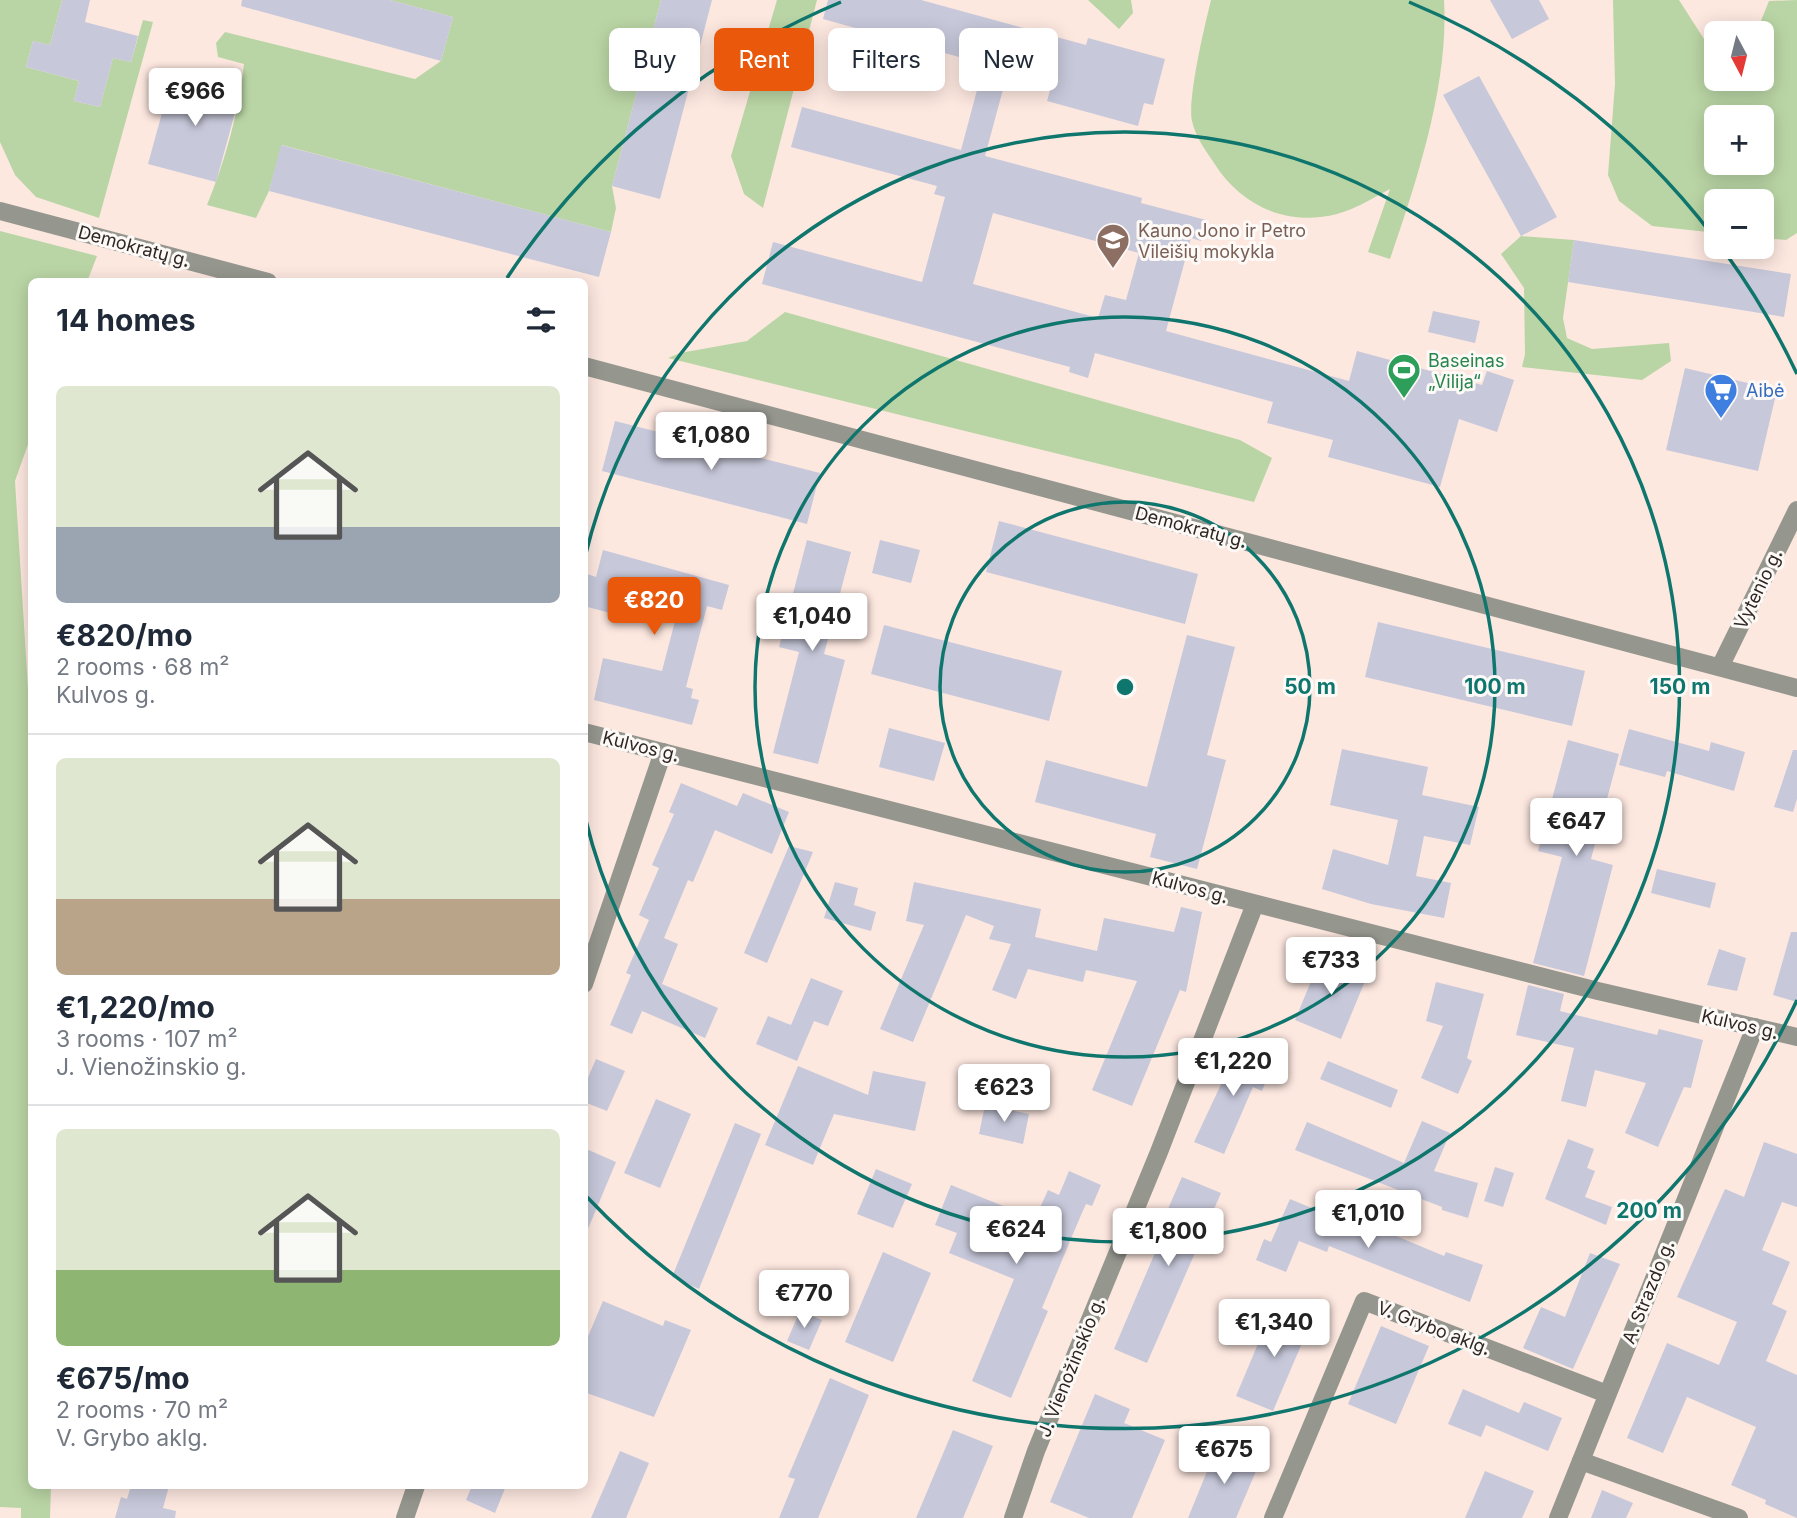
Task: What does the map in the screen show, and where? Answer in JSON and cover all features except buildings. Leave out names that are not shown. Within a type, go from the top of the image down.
[{"type":"street","name":"Demokratų g.","points":[[0,211],[253,278]]},
{"type":"street","name":"Demokratų g.","points":[[588,367],[1797,688]]},
{"type":"street","name":"Vytenio g.","points":[[1720,667],[1797,510]]},
{"type":"street","name":"Kulvos g.","points":[[588,733],[1255,904],[1797,1037]]},
{"type":"street","points":[[588,972],[663,752]]},
{"type":"street","name":"J. Vienožinskio g.","points":[[1013,1518],[1037,1451],[1159,1152],[1255,904]]},
{"type":"street","name":"A. Strazdo g.","points":[[1558,1518],[1755,1027]]},
{"type":"street","name":"V. Grybo aklg.","points":[[1273,1518],[1364,1301],[1606,1394]]},
{"type":"street","points":[[1581,1461],[1739,1518]]},
{"type":"street","points":[[405,1518],[414,1489]]},
{"type":"green space","points":[[0,0],[62,0],[50,45],[33,41],[26,67],[79,81],[74,101],[100,107],[113,58],[131,62],[143,20],[153,22],[99,218],[36,197],[15,175],[0,142]]},
{"type":"green space","points":[[390,0],[661,0],[654,28],[609,28],[609,91],[637,91],[612,186],[616,208],[611,232],[282,145],[269,191],[256,218],[207,205],[230,136],[244,64],[218,57],[216,43],[225,32],[415,79],[441,61],[453,17]]},
{"type":"green space","points":[[777,0],[817,0],[810,28],[769,28]]},
{"type":"green space","points":[[1088,0],[1131,0],[1133,13],[1119,29]]},
{"type":"green space","points":[[1211,0],[1444,0],[1444,32],[1436,98],[1411,197],[1390,259],[1368,252],[1390,189],[1344,212],[1300,218],[1267,210],[1252,201],[1225,178],[1214,163],[1196,132],[1191,111],[1197,62]]},
{"type":"green space","points":[[1613,0],[1679,0],[1704,39],[1704,91],[1774,91],[1774,21],[1761,21],[1769,1],[1797,0],[1797,233],[1786,240],[1774,239],[1774,189],[1704,189],[1704,232],[1652,226],[1619,201],[1608,175],[1615,84]]},
{"type":"green space","points":[[750,91],[793,91],[763,208],[744,194],[731,156]]},
{"type":"green space","points":[[0,231],[97,256],[89,278],[28,278],[28,444],[15,481],[28,689],[28,1489],[51,1489],[50,1518],[21,1518],[21,1508],[0,1507]]},
{"type":"green space","points":[[1521,236],[1574,240],[1563,318],[1567,338],[1592,349],[1669,343],[1671,361],[1642,380],[1522,367],[1525,354],[1524,288],[1501,254]]},
{"type":"green space","points":[[785,312],[1240,440],[1272,458],[1254,502],[668,358],[680,353],[747,341]]},
{"type":"place","name":"Kauno Jono ir Petro Vileišių mokykla","points":[[1113,270]]},
{"type":"place","name":"Baseinas „Vilija“","points":[[1404,400]]},
{"type":"place","name":"Aibė","points":[[1721,420]]}]
